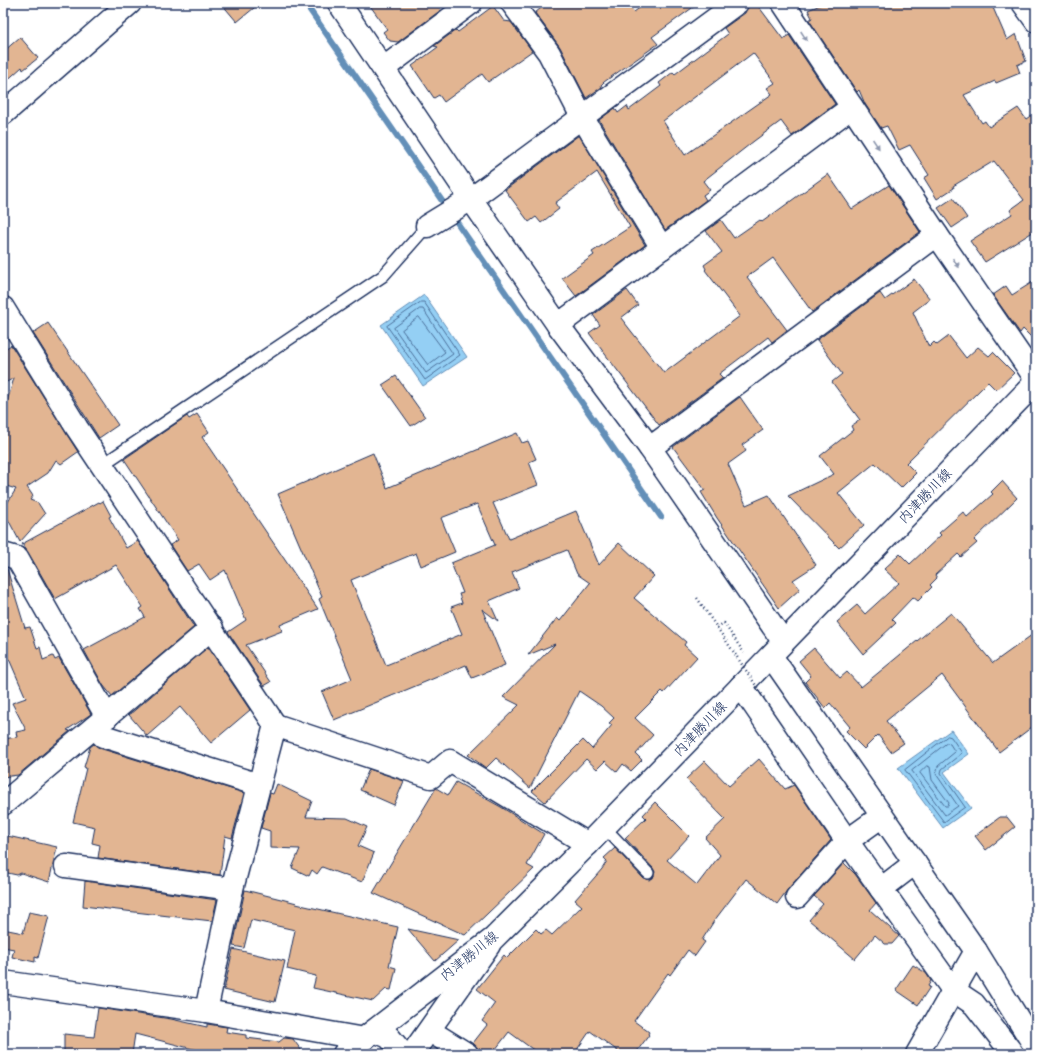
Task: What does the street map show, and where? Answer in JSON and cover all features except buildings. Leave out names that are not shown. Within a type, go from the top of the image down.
[{"type":"street","points":[[3,114],[130,3]]},
{"type":"street","points":[[339,3],[558,325],[650,448],[882,816],[976,951],[1036,1048]]},
{"type":"street","points":[[384,68],[472,3]]},
{"type":"street","points":[[512,3],[549,54],[582,118],[662,248]]},
{"type":"street","points":[[427,226],[471,199],[737,3]]},
{"type":"street","points":[[783,3],[937,235],[1036,379]]},
{"type":"street","points":[[1024,3],[1036,21]]},
{"type":"street","points":[[558,325],[852,107]]},
{"type":"street","points":[[650,448],[937,235]]},
{"type":"street","points":[[3,308],[102,465],[212,628],[275,725],[431,777],[450,762],[588,844]]},
{"type":"street","name":"内津勝川線","points":[[344,1054],[493,939],[588,844],[1036,382]]},
{"type":"street","points":[[3,554],[17,558],[101,722],[103,736],[259,785]]},
{"type":"street","points":[[3,804],[212,628]]},
{"type":"street","points":[[742,686],[847,841],[953,990],[974,1004],[1013,1054]]},
{"type":"street","points":[[206,1011],[232,889],[275,725]]},
{"type":"street","points":[[797,897],[847,841],[882,816]]},
{"type":"street","points":[[881,889],[915,863]]},
{"type":"street","points":[[66,866],[232,889]]},
{"type":"street","points":[[412,1054],[430,1031],[493,939]]},
{"type":"street","points":[[917,1054],[976,951]]},
{"type":"street","points":[[3,982],[389,1037],[403,1054]]},
{"type":"street","points":[[430,1031],[467,1054]]},
{"type":"lane","points":[[102,465],[383,276],[427,226]]},
{"type":"lane","points":[[604,827],[648,873]]},
{"type":"path","points":[[698,598],[765,699]]},
{"type":"path","points":[[717,627],[724,623],[744,652]]},
{"type":"water","points":[[424,295],[467,357],[423,386],[381,325]]},
{"type":"water","points":[[951,730],[969,754],[944,772],[971,808],[943,828],[898,768]]},
{"type":"waterway","points":[[305,3],[661,517]]}]
